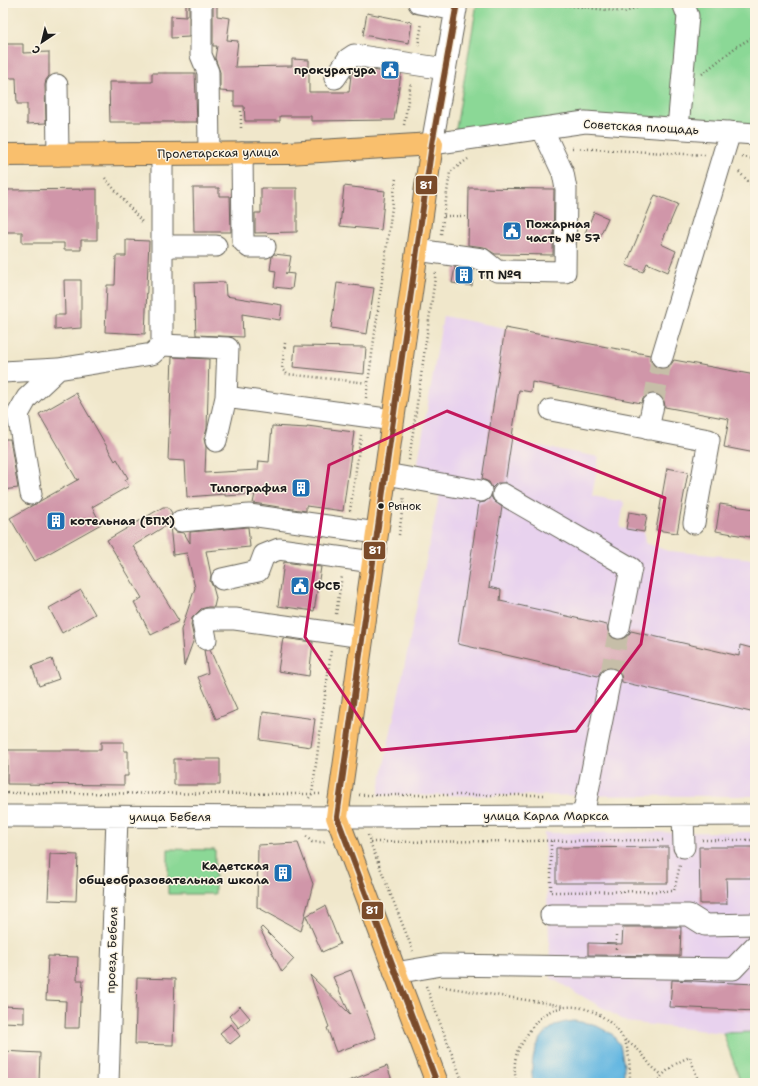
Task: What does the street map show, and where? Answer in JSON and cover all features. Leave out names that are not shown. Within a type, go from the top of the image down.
[{"type":"main road","name":"Пролетарская улица","points":[[3,155],[288,153],[432,144]]},
{"type":"main road","points":[[432,144],[363,637],[351,795],[337,817],[437,1083]]},
{"type":"street","points":[[202,3],[201,55],[208,72],[209,154]]},
{"type":"street","points":[[419,3],[456,6],[432,144]]},
{"type":"street","points":[[678,128],[688,16],[683,3]]},
{"type":"street","points":[[335,78],[348,59],[354,55],[445,69]]},
{"type":"street","points":[[57,85],[58,155]]},
{"type":"street","name":"Советская площадь","points":[[432,144],[585,122],[755,134]]},
{"type":"street","points":[[417,250],[482,259],[497,271],[565,272],[566,189],[563,173],[542,128]]},
{"type":"street","points":[[662,357],[730,132]]},
{"type":"street","points":[[242,153],[243,241],[249,247],[265,247]]},
{"type":"street","points":[[162,154],[162,345]]},
{"type":"street","points":[[162,246],[216,246]]},
{"type":"street","points":[[3,372],[58,370],[152,354],[162,345],[228,348],[226,397],[216,441]]},
{"type":"street","points":[[31,494],[18,414],[27,398],[58,370]]},
{"type":"street","points":[[226,397],[393,420]]},
{"type":"street","points":[[648,429],[653,405]]},
{"type":"street","points":[[551,410],[709,440],[694,523]]},
{"type":"street","points":[[386,474],[481,491]]},
{"type":"street","points":[[504,494],[631,568],[619,628]]},
{"type":"street","points":[[181,521],[249,515],[377,533]]},
{"type":"street","points":[[222,579],[258,571],[264,556],[279,549],[373,562]]},
{"type":"street","points":[[206,639],[203,623],[208,619],[235,619],[363,637]]},
{"type":"street","points":[[583,816],[610,679]]},
{"type":"street","points":[[684,815],[684,844]]},
{"type":"street","name":"улица Карла Маркса","points":[[337,817],[755,815]]},
{"type":"street","name":"улица Бебеля","points":[[3,816],[337,817]]},
{"type":"street","name":"проезд Бебеля","points":[[108,1083],[116,817]]},
{"type":"street","points":[[551,915],[689,915],[706,925],[755,924]]},
{"type":"street","points":[[395,973],[442,965],[733,969],[755,946]]},
{"type":"path","points":[[545,3],[625,12],[650,3]]},
{"type":"path","points":[[680,95],[703,73],[736,47],[755,36]]},
{"type":"path","points":[[241,111],[241,130]]},
{"type":"path","points":[[552,147],[755,159]]},
{"type":"path","points":[[398,541],[450,172],[469,159]]},
{"type":"path","points":[[105,178],[143,224]]},
{"type":"path","points":[[444,216],[468,216]]},
{"type":"path","points":[[285,343],[282,369],[287,374],[368,384]]},
{"type":"path","points":[[3,793],[548,795]]},
{"type":"path","points":[[351,795],[365,817],[370,842],[420,969]]},
{"type":"path","points":[[312,842],[550,841],[684,844],[755,840]]},
{"type":"path","points":[[550,841],[551,915]]},
{"type":"path","points":[[551,892],[674,891],[684,844]]},
{"type":"path","points":[[463,1083],[426,984],[585,1008],[609,1020],[624,1039],[640,1051],[651,1066],[662,1075]]},
{"type":"path","points":[[517,1083],[515,1077],[517,1053],[529,1031],[545,1014],[564,1006]]},
{"type":"path","points":[[624,1039],[630,1066],[630,1083]]},
{"type":"path","points":[[656,1083],[662,1075],[680,1061],[690,1057],[699,1083]]},
{"type":"highlighted area","points":[[447,411],[665,498],[641,644],[576,731],[381,750],[305,637],[329,465]]},
{"type":"shaded area","points":[[443,316],[505,328],[489,437],[599,457],[592,496],[624,502],[620,528],[644,532],[645,543],[668,551],[755,559],[755,796],[378,795],[440,492],[414,486]]},
{"type":"shaded area","points":[[755,832],[755,1032],[723,1033],[627,1022],[551,978],[544,833]]},
{"type":"green space","points":[[477,3],[737,3],[755,8],[755,134],[585,122],[454,140]]},
{"type":"green space","points":[[168,849],[215,850],[215,894],[168,894]]},
{"type":"green space","points":[[755,1032],[755,1083],[741,1083],[723,1033]]},
{"type":"water","points":[[574,1021],[593,1024],[612,1034],[620,1045],[624,1065],[624,1083],[533,1083],[533,1057],[540,1041],[551,1028],[561,1023]]},
{"type":"building","points":[[186,3],[189,3],[189,37],[171,38],[171,16],[186,17]]},
{"type":"building","points":[[213,3],[217,3],[217,16],[230,18],[227,40],[238,41],[235,67],[292,66],[292,59],[309,60],[309,92],[349,92],[351,75],[357,68],[401,74],[394,120],[311,121],[311,116],[280,116],[280,121],[245,121],[244,106],[234,106],[234,92],[220,91],[220,72],[215,58],[217,46],[213,46]]},
{"type":"building","points":[[367,13],[412,22],[409,43],[363,35]]},
{"type":"building","points":[[3,44],[23,44],[23,53],[49,52],[49,76],[45,85],[46,123],[27,124],[27,104],[17,104],[16,78],[3,78]]},
{"type":"building","points":[[152,73],[195,73],[197,122],[110,122],[109,82],[152,82]]},
{"type":"building","points":[[344,186],[385,191],[381,230],[340,226]]},
{"type":"building","points":[[193,188],[219,188],[219,196],[230,196],[231,232],[194,232]]},
{"type":"building","points":[[261,188],[297,188],[297,232],[255,233],[255,213],[261,213]]},
{"type":"building","name":"Пожарная часть № 57","points":[[469,188],[554,189],[553,255],[495,254],[484,247],[468,245]]},
{"type":"building","points":[[97,189],[97,240],[81,240],[81,250],[64,250],[64,243],[22,243],[22,232],[3,232],[3,190]]},
{"type":"building","points":[[655,195],[678,204],[661,244],[676,251],[668,272],[647,263],[643,272],[626,265]]},
{"type":"building","points":[[594,212],[608,218],[599,238],[585,233]]},
{"type":"building","points":[[126,240],[149,241],[145,334],[105,332],[107,285],[115,285],[116,256],[126,256]]},
{"type":"building","points":[[274,254],[291,256],[288,273],[285,273],[294,274],[292,289],[274,287],[276,271],[270,270],[272,256]]},
{"type":"building","name":"ТП №9","points":[[455,267],[474,270],[472,286],[452,283]]},
{"type":"building","points":[[64,280],[81,280],[81,328],[55,330],[55,315],[65,315]]},
{"type":"building","points":[[225,282],[226,296],[282,305],[280,320],[242,314],[243,337],[196,335],[194,283]]},
{"type":"building","points":[[337,283],[374,288],[367,334],[331,328]]},
{"type":"building","points":[[505,328],[650,355],[650,360],[653,365],[659,369],[665,369],[670,366],[674,360],[755,375],[755,453],[724,447],[729,419],[665,407],[661,396],[656,393],[649,394],[644,397],[641,403],[532,382],[531,392],[519,390],[505,483],[497,483],[492,488],[489,482],[482,479]]},
{"type":"building","points":[[295,346],[366,347],[364,374],[293,367]]},
{"type":"building","points":[[172,357],[209,359],[207,429],[204,439],[206,447],[205,473],[258,470],[259,461],[269,462],[272,426],[307,428],[307,426],[354,432],[343,511],[306,506],[306,511],[253,503],[255,494],[225,496],[225,494],[187,497],[185,461],[168,460]]},
{"type":"building","points":[[76,393],[115,461],[117,459],[128,478],[125,480],[129,486],[92,507],[101,524],[35,561],[10,518],[79,479],[77,480],[39,414]]},
{"type":"building","points":[[3,439],[10,439],[18,488],[3,490]]},
{"type":"building","points":[[667,468],[688,472],[677,533],[656,530]]},
{"type":"building","points":[[491,496],[493,500],[502,507],[489,587],[501,590],[500,601],[607,625],[611,637],[617,640],[628,636],[631,631],[739,656],[740,645],[755,649],[755,713],[622,682],[621,675],[618,670],[613,667],[606,668],[601,671],[598,676],[458,644],[479,503],[485,502]]},
{"type":"building","points":[[720,504],[755,509],[750,537],[716,531]]},
{"type":"building","points":[[163,507],[168,507],[172,513],[170,516],[170,523],[133,546],[179,621],[151,635],[134,602],[142,598],[107,540]]},
{"type":"building","points":[[629,512],[647,515],[644,532],[626,529]]},
{"type":"building","points":[[170,525],[176,532],[184,533],[190,543],[190,532],[248,527],[250,547],[206,551],[211,575],[210,581],[216,598],[214,607],[201,609],[192,618],[191,625],[194,639],[184,666],[181,630],[195,588],[187,553],[173,555]]},
{"type":"building","name":"ФСБ","points":[[284,562],[321,567],[314,611],[278,606]]},
{"type":"building","points":[[81,590],[95,614],[62,633],[49,608]]},
{"type":"building","points":[[283,638],[313,642],[309,676],[278,671]]},
{"type":"building","points":[[204,650],[210,650],[237,710],[216,719],[198,677],[208,673]]},
{"type":"building","points":[[52,659],[59,679],[39,686],[32,666]]},
{"type":"building","points":[[263,712],[315,719],[311,747],[260,740]]},
{"type":"building","points":[[101,742],[124,742],[124,751],[128,751],[128,776],[124,776],[124,785],[7,784],[7,750],[101,750]]},
{"type":"building","points":[[174,759],[220,759],[220,785],[174,785]]},
{"type":"building","name":"Кадетская общеобразовательная школа","points":[[298,843],[313,884],[301,931],[257,907],[258,845]]},
{"type":"building","points":[[668,847],[668,883],[556,883],[556,848]]},
{"type":"building","points":[[699,847],[755,847],[755,878],[726,878],[727,904],[700,904]]},
{"type":"building","points":[[50,854],[78,855],[76,901],[48,900]]},
{"type":"building","points":[[325,906],[340,944],[322,952],[306,916]]},
{"type":"building","points":[[262,927],[294,959],[282,972],[260,929]]},
{"type":"building","points":[[623,927],[681,927],[680,956],[588,955],[588,943],[622,944]]},
{"type":"building","points":[[48,956],[78,957],[77,980],[83,980],[79,1028],[65,1028],[66,1001],[46,1000]]},
{"type":"building","points":[[351,970],[376,1038],[336,1052],[327,1028],[329,1027],[310,975],[350,1014],[333,977]]},
{"type":"building","points":[[137,978],[175,979],[173,1045],[135,1044]]},
{"type":"building","points":[[672,980],[755,984],[755,1011],[670,1007]]},
{"type":"building","points":[[3,1006],[24,1007],[24,1023],[3,1022]]},
{"type":"building","points":[[240,1006],[250,1018],[239,1028],[229,1016]]},
{"type":"building","points":[[231,1024],[240,1036],[230,1044],[220,1033]]},
{"type":"building","points":[[3,1051],[40,1053],[39,1083],[3,1083]]},
{"type":"building","points":[[387,1066],[393,1083],[346,1083],[346,1082]]},
{"type":"tunnel","points":[[653,405],[662,357]]},
{"type":"tunnel","points":[[610,679],[619,628]]},
{"type":"transit line","name":"81","points":[[437,1083],[337,817],[432,144],[457,3]]},
{"type":"place","name":"прокуратура","points":[[390,70]]},
{"type":"place","name":"Пожарная часть № 57","points":[[512,231]]},
{"type":"place","name":"ТП №9","points":[[464,275]]},
{"type":"place","name":"Типография","points":[[301,488]]},
{"type":"place","name":"Рынок","points":[[381,506]]},
{"type":"place","name":"котельная (БПХ)","points":[[56,521]]},
{"type":"place","name":"ФСБ","points":[[300,586]]},
{"type":"place","name":"Кадетская общеобразовательная школа","points":[[283,873]]}]
